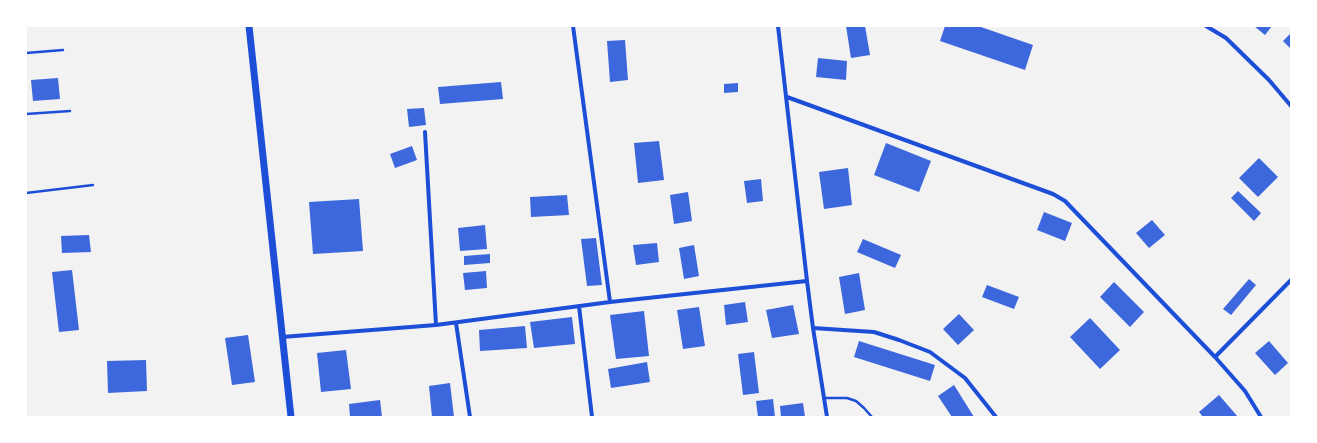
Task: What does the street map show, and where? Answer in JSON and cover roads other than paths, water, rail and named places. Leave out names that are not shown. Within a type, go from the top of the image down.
[{"type":"street","points":[[249,26],[291,417]]},
{"type":"street","points":[[573,26],[610,302]]},
{"type":"street","points":[[778,26],[807,281],[827,417]]},
{"type":"street","points":[[1206,26],[1226,38],[1269,80],[1291,106]]},
{"type":"street","points":[[787,97],[1053,194],[1065,201],[1215,357],[1245,391],[1261,417]]},
{"type":"street","points":[[425,132],[436,325]]},
{"type":"street","points":[[1215,357],[1291,280]]},
{"type":"street","points":[[282,337],[456,323],[610,302],[807,281]]},
{"type":"street","points":[[579,306],[592,417]]},
{"type":"street","points":[[456,323],[470,417]]},
{"type":"street","points":[[813,328],[874,332],[930,352],[965,378],[996,417]]},
{"type":"lane","points":[[26,53],[63,50]]},
{"type":"lane","points":[[26,114],[70,111]]},
{"type":"lane","points":[[26,192],[93,185]]},
{"type":"lane","points":[[824,398],[847,398],[856,401],[872,417]]}]
